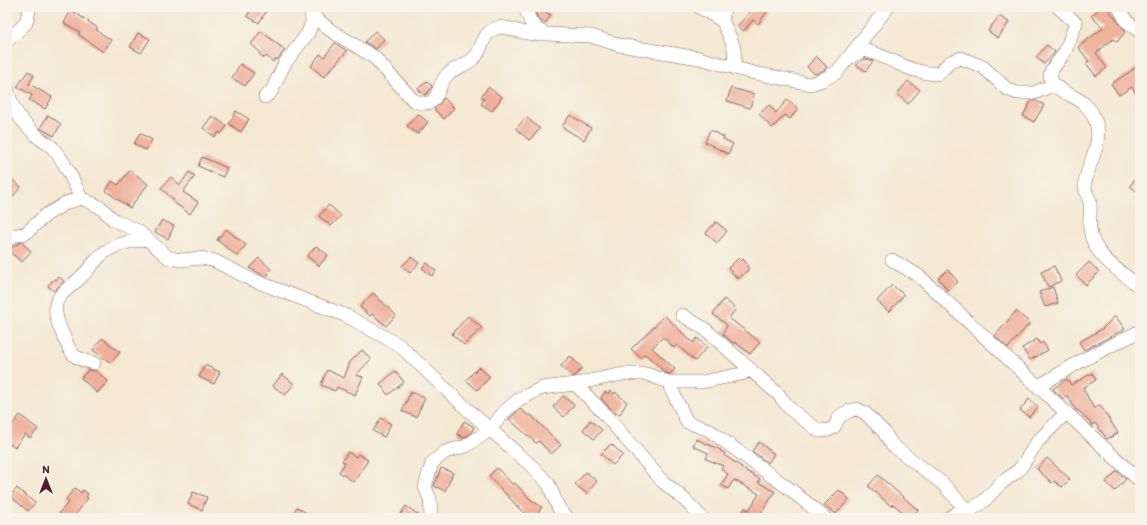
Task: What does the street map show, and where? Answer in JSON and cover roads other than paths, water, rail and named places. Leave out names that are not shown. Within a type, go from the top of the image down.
[{"type":"street","points":[[7,42],[26,22],[30,7]]},
{"type":"street","points":[[525,7],[530,21],[538,30],[546,34]]},
{"type":"street","points":[[699,7],[721,20],[730,35],[734,50],[734,68]]},
{"type":"street","points":[[721,20],[725,7]]},
{"type":"street","points":[[311,9],[330,30],[374,57],[413,100],[422,104],[429,103],[440,92],[442,82],[447,75],[473,60],[479,52],[486,36],[492,30],[502,26],[526,34],[592,36],[619,45],[699,58],[734,68],[810,84],[823,80],[837,72],[849,58],[876,20],[888,7]]},
{"type":"street","points":[[1058,7],[1076,23],[1065,52],[1051,72],[1050,78],[1053,85],[1079,99],[1092,112],[1098,132],[1094,157],[1084,185],[1090,201],[1090,229],[1098,248],[1108,263],[1140,287]]},
{"type":"street","points":[[1119,7],[1126,20],[1140,32]]},
{"type":"street","points":[[265,97],[271,92],[285,63],[308,33],[312,22],[311,9]]},
{"type":"street","points":[[849,58],[864,50],[874,52],[895,64],[923,74],[938,74],[950,62],[961,58],[972,64],[983,67],[1007,89],[1017,93],[1034,93],[1053,85]]},
{"type":"street","points":[[7,87],[10,104],[21,119],[51,147],[67,167],[81,198],[100,207],[114,220],[138,231],[169,258],[182,260],[201,258],[215,261],[250,279],[346,316],[399,345],[543,477],[559,509],[568,518]]},
{"type":"street","points":[[9,236],[26,233],[52,211],[66,203],[81,198]]},
{"type":"street","points":[[94,363],[78,360],[72,354],[57,319],[56,310],[58,299],[93,266],[100,256],[112,247],[147,239]]},
{"type":"street","points":[[892,260],[919,276],[1140,481]]},
{"type":"street","points":[[682,315],[705,329],[779,395],[790,409],[819,430],[829,430],[834,426],[840,416],[849,411],[857,409],[865,413],[884,432],[892,445],[942,484],[964,508],[972,509],[984,500],[1000,484],[1019,470],[1038,442],[1066,413]]},
{"type":"street","points":[[1039,386],[1081,361],[1140,331]]},
{"type":"street","points":[[431,518],[430,499],[425,487],[432,463],[445,452],[466,446],[490,430],[504,412],[518,400],[542,388],[575,384],[623,374],[647,374],[668,382],[702,382],[741,374],[750,370]]},
{"type":"street","points":[[668,382],[687,422],[709,430],[791,490],[825,518]]},
{"type":"street","points":[[575,384],[603,412],[662,481],[685,500],[702,518]]},
{"type":"street","points":[[949,518],[964,508]]}]
